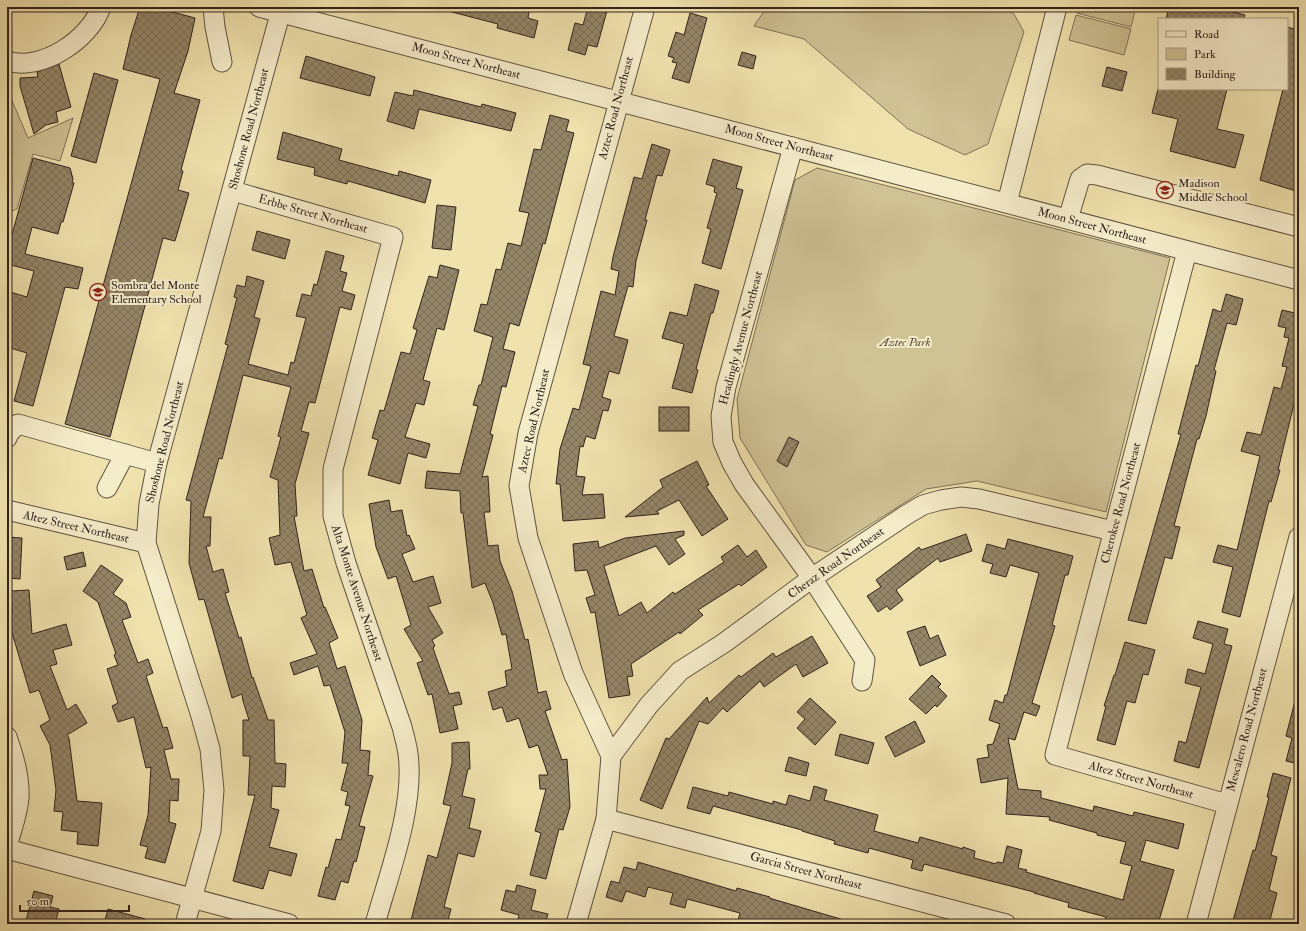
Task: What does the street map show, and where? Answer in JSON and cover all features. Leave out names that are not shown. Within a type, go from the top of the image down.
[{"type":"street","points":[[7,61],[13,63],[37,61],[66,49],[97,20],[101,7]]},
{"type":"street","points":[[213,7],[215,27],[222,62]]},
{"type":"street","name":"Moon Street Northeast","points":[[259,7],[281,10],[1299,280]]},
{"type":"street","name":"Aztec Road Northeast","points":[[612,756],[573,672],[528,538],[519,486],[528,433],[644,7]]},
{"type":"street","points":[[1008,203],[1057,7]]},
{"type":"street","name":"Shoshone Road Northeast","points":[[185,924],[211,831],[214,790],[210,749],[201,716],[146,543],[149,504],[157,463],[233,191],[281,10]]},
{"type":"street","name":"Headingly Avenue Northeast","points":[[793,147],[726,387],[721,416],[723,442],[732,463],[744,484],[812,578],[865,660],[862,681]]},
{"type":"street","points":[[1068,219],[1080,179],[1087,174],[1097,175],[1299,227]]},
{"type":"street","name":"Erbbe Street Northeast","points":[[233,191],[393,237]]},
{"type":"street","name":"Alta Monte Avenue Northeast","points":[[375,924],[402,829],[408,790],[408,755],[402,727],[346,563],[333,516],[333,470],[393,237]]},
{"type":"street","name":"Cherokee Road Northeast","points":[[1055,755],[1187,250]]},
{"type":"street","points":[[7,438],[8,433],[18,424],[157,463]]},
{"type":"street","points":[[107,488],[125,454]]},
{"type":"street","name":"Cheraz Road Northeast","points":[[612,756],[649,705],[680,671],[724,643],[812,578],[923,505],[960,497],[979,499],[1113,531]]},
{"type":"street","name":"Altez Street Northeast","points":[[7,510],[146,543]]},
{"type":"street","name":"Mescalero Road Northeast","points":[[1196,924],[1299,537]]},
{"type":"street","points":[[7,737],[16,763],[19,782],[19,800],[7,848],[288,924]]},
{"type":"street","name":"Altez Street Northeast","points":[[1055,755],[1227,804]]},
{"type":"street","points":[[576,924],[606,819],[612,756]]},
{"type":"street","name":"Garcia Street Northeast","points":[[606,819],[1006,924]]},
{"type":"green space","points":[[767,7],[1003,7],[1014,14],[1024,32],[988,144],[965,155],[908,129],[804,39],[754,26]]},
{"type":"green space","points":[[1078,7],[1136,7],[1131,27],[1077,13]]},
{"type":"green space","points":[[1076,15],[1131,29],[1124,55],[1069,40]]},
{"type":"green space","points":[[7,89],[28,138],[73,118],[60,161],[33,154],[17,209],[7,213]]},
{"type":"green space","name":"Aztec Park","points":[[817,168],[1170,258],[1106,512],[977,481],[926,489],[827,552],[806,545],[740,438],[737,399],[795,180]]},
{"type":"building","points":[[140,7],[154,7],[195,18],[188,51],[174,93],[200,100],[181,170],[183,171],[178,190],[189,193],[175,241],[163,238],[110,437],[65,424],[160,79],[123,69],[131,35]]},
{"type":"building","points":[[448,7],[510,7],[529,12],[528,18],[538,21],[534,38],[497,28],[498,24],[448,11]]},
{"type":"building","points":[[588,7],[608,7],[597,47],[588,45],[585,55],[568,50],[575,23],[583,25]]},
{"type":"building","points":[[1169,7],[1214,7],[1245,15],[1244,18],[1166,18]]},
{"type":"building","points":[[690,13],[707,18],[689,83],[672,78],[677,63],[672,62],[674,58],[668,56],[676,32],[684,35]]},
{"type":"building","points":[[1288,27],[1299,30],[1299,192],[1260,180],[1283,90],[1288,90]]},
{"type":"building","points":[[742,52],[756,56],[753,69],[738,65]]},
{"type":"building","points":[[306,56],[375,77],[370,96],[300,78]]},
{"type":"building","points":[[59,64],[71,107],[56,112],[58,122],[46,125],[34,134],[20,86],[20,78],[38,77],[37,72]]},
{"type":"building","points":[[1107,67],[1127,72],[1122,91],[1102,86]]},
{"type":"building","points":[[94,73],[118,80],[96,163],[71,156]]},
{"type":"building","points":[[1158,89],[1227,90],[1217,129],[1244,135],[1235,168],[1170,151],[1178,119],[1152,113]]},
{"type":"building","points":[[414,90],[481,107],[482,104],[516,113],[511,131],[419,109],[414,129],[387,121],[395,92],[413,96]]},
{"type":"building","points":[[550,115],[569,120],[566,131],[574,133],[545,244],[543,243],[519,326],[510,323],[503,349],[515,352],[506,387],[502,386],[490,434],[493,435],[482,477],[488,476],[490,512],[484,512],[488,546],[498,545],[500,561],[512,591],[525,640],[528,639],[538,693],[546,691],[551,709],[545,711],[562,760],[567,759],[570,807],[563,830],[559,829],[546,879],[530,875],[541,833],[535,831],[546,789],[540,789],[539,775],[548,775],[538,745],[529,748],[519,718],[507,722],[502,707],[493,710],[488,692],[507,686],[505,671],[512,669],[506,634],[502,635],[493,603],[485,583],[472,588],[463,513],[461,513],[460,491],[425,488],[427,471],[460,474],[478,406],[473,405],[479,385],[481,385],[493,337],[474,331],[481,304],[487,305],[496,269],[501,270],[508,243],[521,246],[529,213],[519,211],[534,149],[541,150]]},
{"type":"building","points":[[283,132],[342,149],[339,160],[398,176],[399,171],[431,180],[425,203],[348,181],[347,184],[314,175],[315,168],[277,159]]},
{"type":"building","points":[[652,144],[670,150],[662,176],[657,175],[636,261],[633,287],[628,286],[614,336],[628,340],[619,374],[609,371],[602,397],[611,400],[608,411],[603,410],[595,439],[586,436],[583,447],[580,446],[576,476],[585,477],[582,495],[603,494],[605,518],[563,521],[560,484],[556,484],[560,449],[573,408],[579,410],[591,366],[583,364],[601,291],[615,295],[619,271],[611,269],[613,257],[634,177],[642,179]]},
{"type":"building","points":[[33,158],[70,168],[73,179],[72,182],[74,183],[58,234],[32,227],[25,254],[83,268],[78,289],[65,287],[33,406],[14,401],[27,353],[7,347],[7,291],[27,297],[34,271],[7,264],[7,242],[10,242]]},
{"type":"building","points":[[713,159],[742,167],[736,188],[743,190],[721,269],[702,263],[711,229],[707,228],[717,193],[714,192],[715,187],[706,184]]},
{"type":"building","points":[[437,205],[456,207],[451,250],[432,248]]},
{"type":"building","points":[[257,231],[290,240],[285,259],[252,250]]},
{"type":"building","points":[[326,251],[344,256],[340,271],[347,273],[342,291],[355,295],[351,310],[340,307],[315,403],[309,402],[301,431],[309,433],[295,484],[297,516],[294,516],[304,571],[312,569],[324,608],[325,607],[338,638],[329,643],[337,669],[345,666],[362,720],[360,750],[370,751],[368,775],[373,776],[359,826],[365,827],[356,862],[354,861],[348,883],[341,881],[335,900],[318,896],[336,839],[341,840],[350,806],[345,805],[348,792],[341,790],[348,763],[342,763],[345,732],[330,685],[324,686],[318,666],[294,675],[290,663],[317,654],[301,618],[307,615],[291,562],[275,565],[269,538],[280,535],[278,480],[270,477],[281,437],[278,436],[291,387],[243,375],[222,459],[219,458],[203,517],[211,517],[210,546],[206,546],[213,572],[223,569],[229,592],[225,593],[239,638],[241,637],[252,678],[253,677],[268,720],[274,720],[275,763],[286,764],[285,787],[272,786],[271,808],[279,810],[269,847],[297,854],[291,876],[269,870],[263,889],[233,881],[255,795],[248,795],[250,756],[243,756],[243,720],[249,720],[242,694],[232,698],[204,599],[199,600],[189,563],[191,501],[186,500],[228,345],[225,344],[237,298],[234,297],[237,285],[245,287],[247,276],[264,281],[254,317],[260,319],[248,364],[288,375],[291,362],[294,363],[306,318],[296,316],[302,294],[311,296],[314,284],[317,285]]},
{"type":"building","points":[[440,265],[459,270],[444,330],[437,328],[423,380],[430,382],[424,405],[416,403],[405,437],[430,444],[426,458],[408,453],[400,484],[368,475],[378,440],[372,438],[380,410],[384,411],[401,352],[410,354],[417,330],[413,328],[429,276],[437,278]]},
{"type":"building","points":[[695,284],[719,291],[713,313],[711,313],[696,369],[698,370],[692,393],[672,388],[684,344],[662,338],[670,312],[687,316]]},
{"type":"building","points":[[1226,294],[1243,299],[1236,325],[1227,323],[1214,370],[1216,371],[1206,416],[1199,439],[1197,439],[1174,526],[1180,527],[1172,559],[1165,557],[1146,624],[1128,620],[1181,434],[1178,434],[1196,365],[1198,366],[1213,309],[1221,312]]},
{"type":"building","points":[[1282,310],[1299,314],[1299,383],[1278,470],[1280,470],[1271,502],[1269,501],[1240,617],[1222,612],[1233,567],[1213,562],[1218,545],[1237,550],[1260,456],[1241,451],[1247,432],[1261,435],[1274,387],[1281,389],[1287,367],[1282,366],[1289,338],[1284,337],[1286,328],[1278,326]]},
{"type":"building","points":[[659,407],[689,407],[689,431],[659,431]]},
{"type":"building","points":[[789,437],[799,442],[787,467],[777,461]]},
{"type":"building","points":[[697,461],[709,485],[706,486],[728,519],[702,536],[679,500],[657,511],[659,514],[625,517],[663,487],[660,480]]},
{"type":"building","points":[[389,500],[391,512],[402,510],[407,536],[409,535],[415,549],[402,554],[413,582],[433,576],[441,603],[428,607],[443,633],[432,640],[435,646],[433,648],[449,694],[459,692],[462,704],[453,706],[458,729],[440,733],[432,694],[428,695],[417,663],[423,661],[404,629],[411,625],[396,576],[388,579],[376,547],[369,504]]},
{"type":"building","points":[[684,531],[684,535],[675,539],[685,554],[669,565],[656,546],[604,566],[619,616],[641,602],[647,613],[673,592],[675,594],[724,562],[721,557],[738,545],[747,557],[756,550],[767,567],[741,586],[739,584],[698,610],[703,615],[680,634],[679,632],[631,664],[633,676],[627,677],[630,695],[609,698],[595,612],[591,613],[586,598],[595,595],[587,570],[575,571],[573,544],[598,541],[599,548],[625,538]]},
{"type":"building","points":[[966,534],[972,551],[940,562],[938,558],[896,590],[903,600],[890,610],[887,606],[878,612],[867,596],[881,587],[876,580],[919,547],[921,550]]},
{"type":"building","points":[[7,537],[22,538],[20,579],[7,578]]},
{"type":"building","points":[[1008,539],[1073,556],[1068,575],[1065,575],[1052,625],[1055,626],[1032,703],[1040,706],[1036,716],[1024,712],[1015,740],[1008,738],[1018,789],[1041,791],[1041,798],[1093,811],[1094,806],[1133,816],[1134,812],[1184,824],[1178,849],[1146,840],[1140,861],[1174,870],[1158,924],[1116,924],[1104,921],[1106,917],[1068,907],[1069,903],[1034,892],[924,864],[922,871],[911,868],[913,860],[869,848],[868,853],[834,844],[835,841],[802,830],[713,806],[710,814],[687,808],[693,787],[728,796],[729,792],[773,804],[773,801],[786,805],[789,795],[810,801],[814,786],[827,790],[824,800],[878,815],[874,831],[918,843],[920,837],[963,849],[963,847],[975,851],[974,858],[996,864],[997,862],[1003,863],[1007,846],[1022,850],[1018,868],[1027,870],[1026,872],[1123,900],[1132,866],[1120,863],[1126,842],[1097,835],[1097,833],[1049,820],[1050,817],[1006,814],[1008,778],[981,783],[977,759],[989,757],[987,745],[993,744],[1000,724],[989,720],[995,700],[1003,703],[1005,695],[1007,695],[1039,573],[1010,565],[1006,577],[990,573],[993,564],[982,561],[987,544],[1005,549]]},
{"type":"building","points":[[83,552],[86,566],[67,570],[64,557]]},
{"type":"building","points":[[101,565],[123,580],[113,594],[126,603],[131,617],[122,620],[138,663],[148,659],[153,673],[146,676],[163,728],[167,727],[173,748],[164,750],[171,779],[179,779],[178,801],[170,800],[169,822],[176,824],[165,863],[145,858],[148,847],[140,845],[148,815],[151,767],[146,768],[134,717],[118,722],[112,706],[118,703],[107,669],[118,665],[114,655],[116,654],[98,602],[83,591]]},
{"type":"building","points":[[29,590],[32,634],[66,624],[72,645],[53,650],[57,664],[50,666],[67,710],[76,704],[87,723],[67,735],[69,738],[77,801],[102,803],[98,846],[77,844],[78,832],[61,830],[63,812],[54,811],[56,790],[50,745],[40,726],[50,720],[39,690],[30,693],[10,626],[7,626],[7,613],[12,613],[11,591]]},
{"type":"building","points":[[1198,621],[1228,629],[1224,644],[1232,646],[1199,768],[1174,761],[1179,741],[1186,743],[1201,687],[1185,683],[1188,669],[1205,674],[1213,644],[1193,638]]},
{"type":"building","points":[[925,626],[930,639],[938,635],[946,655],[920,666],[907,632]]},
{"type":"building","points":[[812,636],[828,663],[803,677],[796,664],[764,687],[760,681],[727,712],[723,708],[708,724],[699,721],[662,809],[640,800],[666,738],[669,739],[707,697],[709,703],[739,675],[741,677],[773,653],[776,657]]},
{"type":"building","points":[[1125,642],[1155,650],[1148,675],[1143,674],[1135,703],[1127,701],[1115,745],[1097,740],[1106,706],[1104,706]]},
{"type":"building","points":[[932,675],[941,684],[938,687],[947,696],[937,707],[935,705],[926,714],[909,699]]},
{"type":"building","points":[[810,698],[836,722],[815,745],[797,728],[805,719],[797,712]]},
{"type":"building","points":[[1295,701],[1299,701],[1299,764],[1286,761],[1292,738],[1286,736]]},
{"type":"building","points":[[915,721],[925,742],[895,757],[885,737]]},
{"type":"building","points":[[840,734],[874,743],[868,764],[835,755]]},
{"type":"building","points":[[469,742],[470,769],[468,769],[462,796],[475,799],[469,828],[481,831],[474,857],[458,853],[444,907],[451,909],[447,924],[410,924],[428,855],[437,858],[451,806],[443,804],[452,763],[452,743]]},
{"type":"building","points":[[789,757],[809,763],[806,776],[785,771]]},
{"type":"building","points":[[1273,773],[1291,778],[1271,855],[1277,857],[1269,890],[1277,893],[1269,924],[1232,924],[1253,850],[1255,851],[1269,797],[1267,797]]},
{"type":"building","points":[[638,862],[736,891],[737,888],[770,897],[769,898],[844,920],[844,924],[737,924],[740,913],[687,899],[685,908],[670,904],[673,893],[648,887],[645,897],[626,891],[622,902],[606,897],[611,881],[619,883],[624,867],[636,870]]},
{"type":"building","points":[[517,885],[536,890],[531,910],[548,914],[545,924],[517,924],[519,915],[501,910],[506,890],[515,892]]},
{"type":"building","points":[[34,891],[53,896],[50,907],[59,909],[55,924],[25,924]]},
{"type":"building","points":[[108,909],[149,920],[149,924],[104,924]]},
{"type":"place","name":"Madison Middle School","points":[[1165,190]]},
{"type":"place","name":"Sombra del Monte Elementary School","points":[[98,292]]}]
